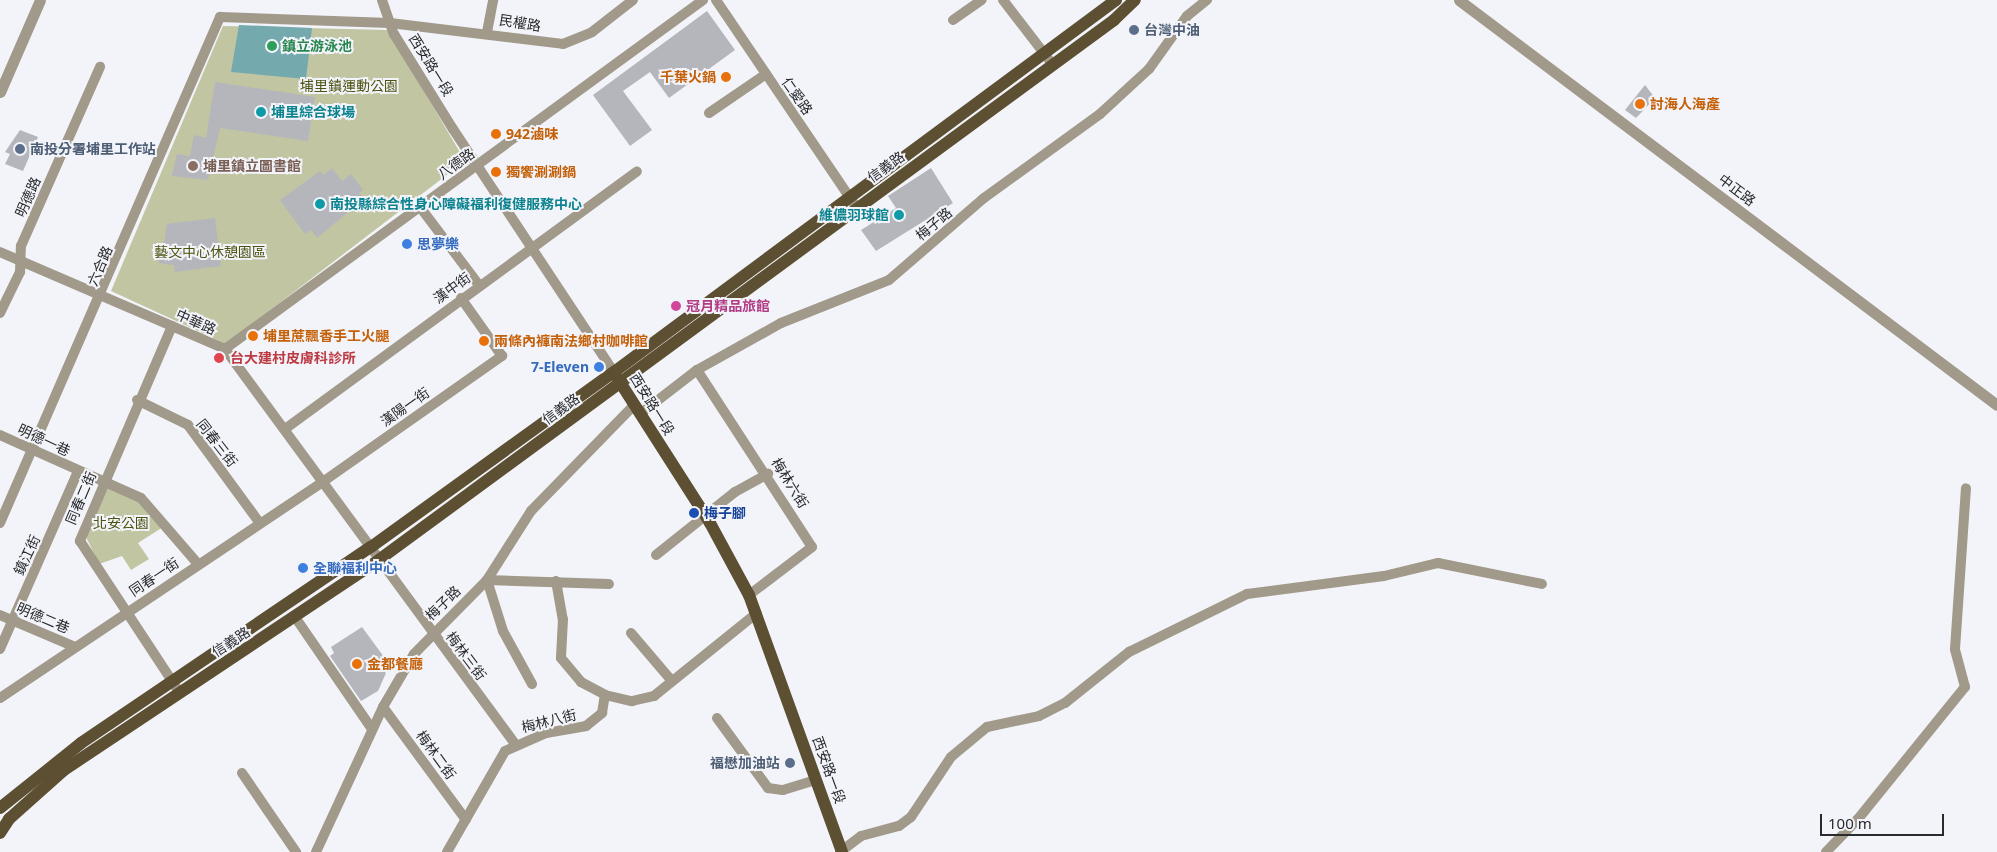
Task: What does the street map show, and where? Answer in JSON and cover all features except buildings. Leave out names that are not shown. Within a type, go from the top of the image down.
[{"type":"main road","name":"信義路","points":[[0,808],[81,743],[295,617],[380,559],[621,384],[853,202],[1116,0]]},
{"type":"main road","name":"信義路","points":[[0,833],[4,817],[64,770],[614,372],[853,202],[1053,65],[1135,0]]},
{"type":"main road","name":"西安路一段","points":[[614,372],[705,515],[750,595],[841,852]]},
{"type":"street","points":[[0,92],[40,0]]},
{"type":"street","name":"西安路一段","points":[[382,0],[390,23],[614,372]]},
{"type":"street","points":[[487,32],[494,0]]},
{"type":"street","name":"民權路","points":[[220,17],[390,23],[487,32],[563,44],[592,32],[633,0]]},
{"type":"street","name":"八德路","points":[[225,350],[703,0]]},
{"type":"street","name":"仁愛路","points":[[716,0],[853,202]]},
{"type":"street","points":[[953,20],[982,0]]},
{"type":"street","points":[[1003,0],[1053,65]]},
{"type":"street","name":"梅子路","points":[[316,852],[382,707],[432,632],[487,580],[531,510],[637,410],[697,370],[820,305],[889,280],[984,198],[1100,114],[1149,69],[1187,16],[1207,0]]},
{"type":"street","name":"中正路","points":[[1459,0],[1997,405]]},
{"type":"street","name":"六合路","points":[[0,523],[31,448],[102,296],[220,17]]},
{"type":"street","name":"明德路","points":[[0,313],[20,272],[21,246],[100,67]]},
{"type":"street","points":[[709,112],[766,74]]},
{"type":"street","name":"漢中街","points":[[285,429],[461,298],[637,171]]},
{"type":"street","points":[[420,207],[480,285]]},
{"type":"street","name":"中華路","points":[[0,252],[225,350],[380,559]]},
{"type":"street","name":"漢陽一街","points":[[324,481],[502,356],[461,298]]},
{"type":"street","name":"同春二街","points":[[172,326],[137,400],[80,541],[177,688]]},
{"type":"street","name":"梅林六街","points":[[697,370],[768,474],[812,546],[750,595]]},
{"type":"street","name":"同春三街","points":[[137,400],[188,425],[259,522]]},
{"type":"street","name":"明德一巷","points":[[0,435],[141,498],[198,564]]},
{"type":"street","name":"鎮江街","points":[[0,649],[78,471]]},
{"type":"street","points":[[656,555],[705,515],[768,474]]},
{"type":"street","name":"同春一街","points":[[0,698],[259,522],[324,481]]},
{"type":"street","points":[[1826,852],[1858,820],[1965,687],[1955,649],[1966,488]]},
{"type":"street","name":"梅林三街","points":[[380,559],[515,744]]},
{"type":"street","points":[[841,852],[861,836],[899,826],[911,817],[951,757],[986,727],[1039,716],[1065,702],[1130,652],[1247,594],[1375,577],[1438,563],[1542,584]]},
{"type":"street","points":[[532,684],[503,631],[487,580],[609,584]]},
{"type":"street","points":[[556,581],[562,619],[561,658],[581,682],[605,695],[644,700],[672,681],[757,614]]},
{"type":"street","name":"明德二巷","points":[[0,615],[75,647]]},
{"type":"street","points":[[295,617],[372,729]]},
{"type":"street","points":[[631,632],[672,681]]},
{"type":"street","name":"梅林八街","points":[[448,852],[493,765],[515,744],[586,726],[602,713],[605,695]]},
{"type":"street","name":"梅林二街","points":[[382,707],[466,820]]},
{"type":"street","points":[[717,718],[768,788],[783,790],[816,780]]},
{"type":"street","points":[[242,773],[296,852]]},
{"type":"green space","points":[[223,26],[388,30],[465,161],[226,344],[111,291]]},
{"type":"green space","name":"北安公園","points":[[108,488],[144,500],[163,527],[138,543],[149,559],[131,570],[122,556],[99,564],[85,535]]},
{"type":"water","name":"鎮立游泳池","points":[[239,25],[312,28],[306,79],[231,72]]},
{"type":"place","name":"台灣中油","points":[[1134,30]]},
{"type":"place","name":"鎮立游泳池","points":[[272,46]]},
{"type":"place","name":"千葉火鍋","points":[[726,77]]},
{"type":"place","name":"討海人海產","points":[[1640,104]]},
{"type":"place","name":"埔里綜合球場","points":[[261,112]]},
{"type":"place","name":"942滷味","points":[[496,134]]},
{"type":"place","name":"南投分署埔里工作站","points":[[20,149]]},
{"type":"place","name":"埔里鎮立圖書館","points":[[193,166]]},
{"type":"place","name":"獨饗涮涮鍋","points":[[496,172]]},
{"type":"place","name":"南投縣綜合性身心障礙福利復健服務中心","points":[[320,204]]},
{"type":"place","name":"維儂羽球館","points":[[899,215]]},
{"type":"place","name":"思夢樂","points":[[407,244]]},
{"type":"place","name":"冠月精品旅館","points":[[676,306]]},
{"type":"place","name":"埔里蔗飄香手工火腿","points":[[253,336]]},
{"type":"place","name":"兩條內褲南法鄉村咖啡館","points":[[484,341]]},
{"type":"place","name":"台大建村皮膚科診所","points":[[219,358]]},
{"type":"place","name":"7-Eleven","points":[[599,367]]},
{"type":"place","name":"梅子腳","points":[[694,513]]},
{"type":"place","name":"全聯福利中心","points":[[303,568]]},
{"type":"place","name":"金都餐廳","points":[[357,664]]},
{"type":"place","name":"福懋加油站","points":[[790,763]]},
{"type":"park label","name":"埔里鎮運動公園","points":[[349,86]]},
{"type":"park label","name":"藝文中心休憩園區","points":[[210,252]]}]
